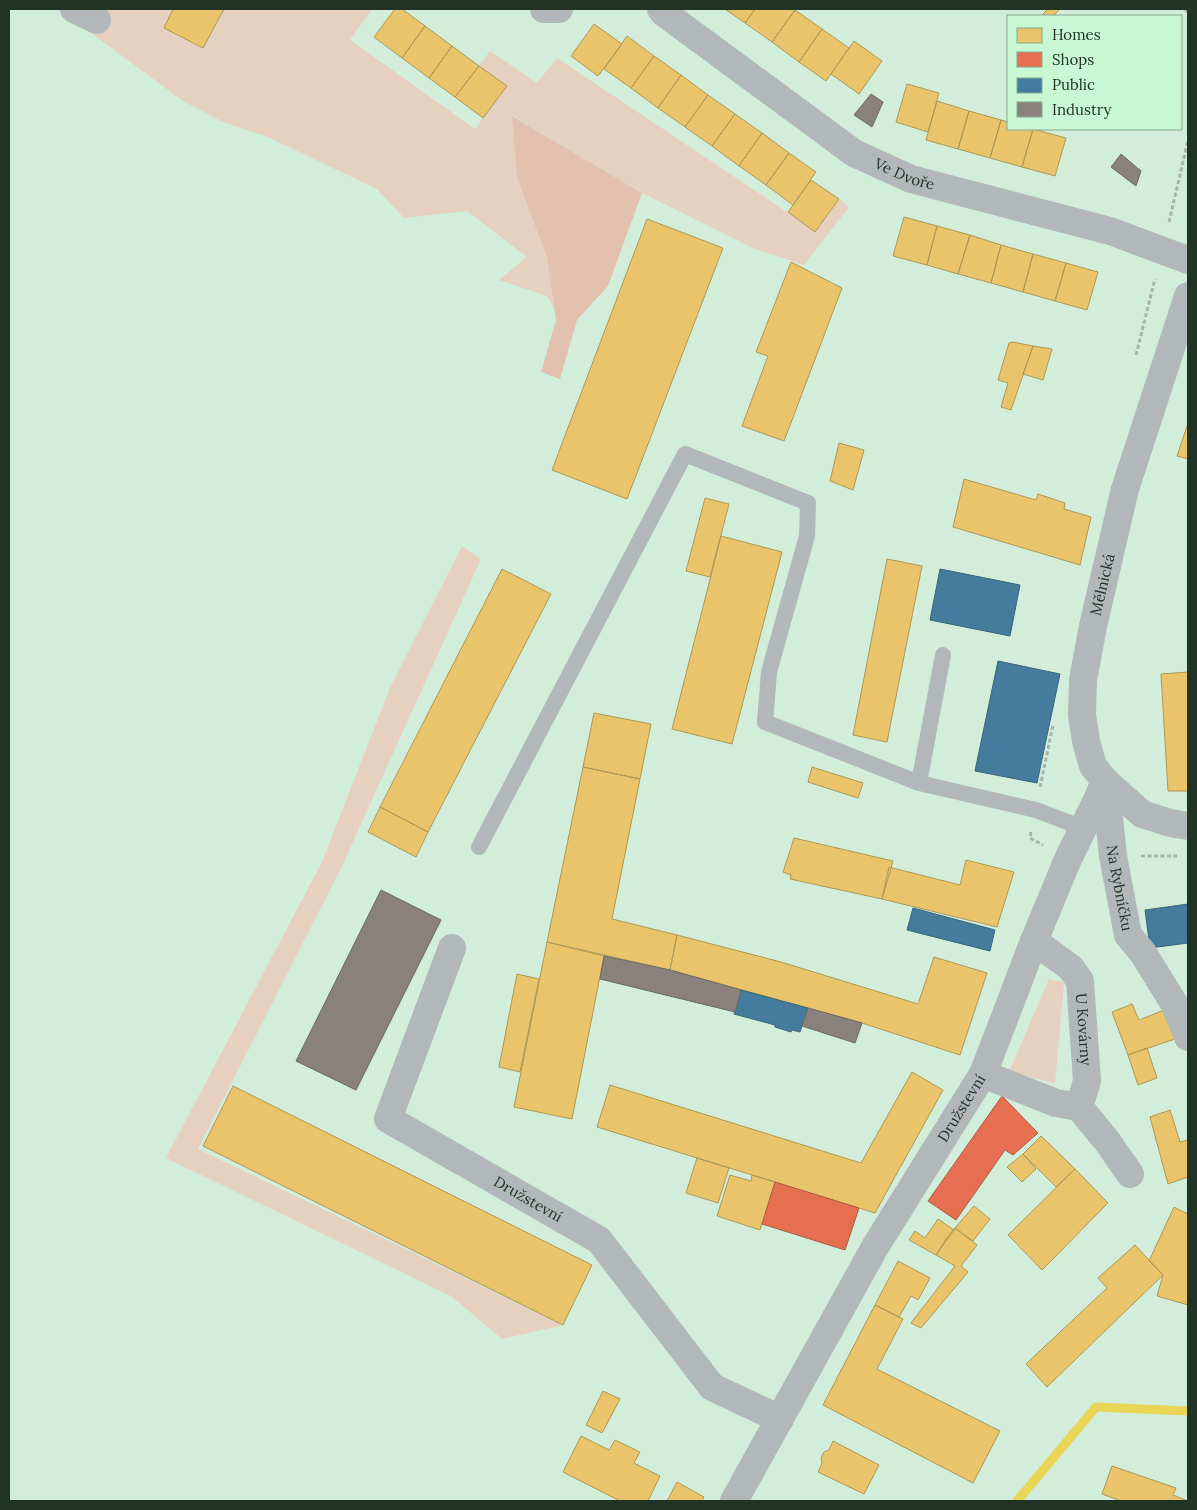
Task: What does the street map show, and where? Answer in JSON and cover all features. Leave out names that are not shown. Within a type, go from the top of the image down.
[{"type":"street","points":[[544,9],[559,9]]},
{"type":"street","name":"Ve Dvoře","points":[[661,9],[854,153],[911,179],[1110,231],[1188,260]]},
{"type":"street","name":"Mělnická","points":[[1188,296],[1125,489],[1093,626],[1083,680],[1082,715],[1086,741],[1094,766],[1105,781],[1142,814],[1170,823],[1188,826]]},
{"type":"street","name":"Družstevní","points":[[734,1501],[875,1247],[983,1074],[1034,940],[1068,859],[1105,781]]},
{"type":"street","name":"Na Rybníčku","points":[[1105,781],[1113,856],[1128,935],[1143,953],[1175,1005],[1188,1036]]},
{"type":"street","name":"U Kovárny","points":[[1034,940],[1071,968],[1080,981],[1087,1081],[1079,1107]]},
{"type":"street","name":"Družstevní","points":[[452,948],[388,1119],[599,1240],[712,1387],[780,1419]]},
{"type":"street","points":[[983,1074],[1056,1103],[1079,1107],[1107,1141],[1130,1174]]},
{"type":"lane","points":[[479,846],[685,454],[808,503],[807,536],[769,672],[765,722],[919,783],[1036,810],[1083,828]]},
{"type":"lane","points":[[919,783],[943,655]]},
{"type":"path","points":[[1185,9],[1188,13]]},
{"type":"shaded area","points":[[93,9],[372,9],[350,40],[475,129],[506,86],[479,66],[490,51],[537,83],[557,58],[815,231],[839,199],[849,207],[804,265],[755,249],[642,193],[513,116],[517,177],[547,258],[556,320],[554,308],[547,296],[499,280],[527,257],[467,211],[404,218],[377,189],[268,137],[221,121],[183,101],[90,32],[112,22]]},
{"type":"shaded area","points":[[512,116],[642,193],[608,286],[577,320],[560,379],[541,372],[556,320],[547,258],[517,177]]},
{"type":"shaded area","points":[[462,546],[481,559],[342,866],[198,1149],[563,1325],[502,1339],[451,1296],[166,1158],[322,862],[390,688]]},
{"type":"shaded area","points":[[1049,979],[1064,983],[1055,1083],[1009,1072]]},
{"type":"building: Homes","points":[[173,9],[224,9],[203,48],[164,28]]},
{"type":"building: Homes","points":[[395,9],[402,9],[425,26],[402,58],[374,37]]},
{"type":"building: Homes","points":[[725,9],[755,9],[745,23]]},
{"type":"building: Homes","points":[[755,9],[795,10],[772,42],[745,23]]},
{"type":"building: Homes","points":[[1048,9],[1060,9],[1054,15],[1042,15]]},
{"type":"building: Homes","points":[[795,10],[822,29],[799,62],[772,42]]},
{"type":"building: Homes","points":[[594,24],[622,44],[598,76],[571,56]]},
{"type":"building: Homes","points":[[425,26],[452,46],[429,78],[402,58]]},
{"type":"building: Homes","points":[[822,29],[849,48],[826,81],[799,62]]},
{"type":"building: Homes","points":[[627,36],[654,56],[631,88],[604,69]]},
{"type":"building: Homes","points":[[854,41],[882,61],[859,94],[831,74]]},
{"type":"building: Homes","points":[[452,46],[479,66],[455,97],[429,78]]},
{"type":"building: Homes","points":[[654,56],[681,75],[658,108],[631,88]]},
{"type":"building: Homes","points":[[479,66],[507,86],[483,118],[455,97]]},
{"type":"building: Homes","points":[[681,75],[708,95],[685,127],[658,108]]},
{"type":"building: Homes","points":[[907,84],[939,93],[928,132],[896,122]]},
{"type":"building: Homes","points":[[708,95],[735,114],[712,146],[685,127]]},
{"type":"building: Homes","points":[[937,101],[969,111],[958,149],[926,140]]},
{"type":"building: Homes","points":[[969,111],[1001,120],[990,158],[958,149]]},
{"type":"building: Homes","points":[[735,114],[762,133],[739,166],[712,146]]},
{"type":"building: Homes","points":[[1001,120],[1007,122],[1007,130],[1033,130],[1022,167],[990,158]]},
{"type":"building: Homes","points":[[1033,130],[1066,138],[1055,176],[1022,167]]},
{"type":"building: Homes","points":[[762,133],[789,153],[766,185],[739,166]]},
{"type":"building: Homes","points":[[789,153],[816,172],[793,205],[766,185]]},
{"type":"building: Homes","points":[[811,180],[839,199],[815,232],[788,212]]},
{"type":"building: Homes","points":[[904,217],[937,226],[927,265],[893,256]]},
{"type":"building: Homes","points":[[647,219],[723,248],[627,499],[552,470]]},
{"type":"building: Homes","points":[[937,226],[970,235],[958,274],[927,265]]},
{"type":"building: Homes","points":[[970,235],[1001,245],[991,283],[958,274]]},
{"type":"building: Homes","points":[[1001,245],[1033,254],[1023,292],[991,283]]},
{"type":"building: Homes","points":[[1033,254],[1066,263],[1055,301],[1023,292]]},
{"type":"building: Homes","points":[[791,262],[842,288],[784,441],[742,426],[768,356],[756,352]]},
{"type":"building: Homes","points":[[1066,263],[1098,272],[1087,310],[1055,301]]},
{"type":"building: Homes","points":[[1009,343],[1033,346],[1011,410],[1001,407],[1008,383],[998,380]]},
{"type":"building: Homes","points":[[1033,346],[1052,349],[1043,380],[1023,374]]},
{"type":"building: Homes","points":[[1188,423],[1188,459],[1177,456]]},
{"type":"building: Homes","points":[[839,443],[864,450],[853,490],[830,481]]},
{"type":"building: Homes","points":[[964,479],[1036,500],[1038,494],[1065,503],[1064,509],[1091,517],[1080,565],[953,527]]},
{"type":"building: Homes","points":[[705,498],[729,504],[710,577],[686,571]]},
{"type":"building: Homes","points":[[721,536],[782,552],[732,744],[672,729]]},
{"type":"building: Homes","points":[[887,559],[922,566],[887,742],[853,735]]},
{"type":"building: Homes","points":[[502,569],[551,594],[428,832],[380,807]]},
{"type":"building: Homes","points":[[1188,672],[1188,791],[1168,791],[1161,674]]},
{"type":"building: Homes","points":[[594,713],[651,724],[640,779],[583,767]]},
{"type":"building: Homes","points":[[583,767],[640,779],[612,919],[677,935],[670,970],[547,942]]},
{"type":"building: Homes","points":[[812,767],[863,783],[858,798],[808,782]]},
{"type":"building: Homes","points":[[380,807],[428,832],[416,857],[368,832]]},
{"type":"building: Homes","points":[[794,838],[893,861],[882,899],[790,879],[791,875],[783,872]]},
{"type":"building: Homes","points":[[966,860],[1014,872],[997,927],[882,899],[889,867],[960,885]]},
{"type":"building: Homes","points":[[677,935],[781,962],[918,1004],[934,957],[987,973],[960,1055],[862,1023],[670,970]]},
{"type":"building: Homes","points":[[547,942],[604,956],[572,1119],[514,1107]]},
{"type":"building: Homes","points":[[517,974],[539,979],[520,1072],[499,1067]]},
{"type":"building: Homes","points":[[1132,1004],[1139,1020],[1164,1010],[1175,1039],[1128,1055],[1112,1012]]},
{"type":"building: Homes","points":[[1147,1048],[1157,1078],[1138,1085],[1128,1055]]},
{"type":"building: Homes","points":[[912,1072],[943,1090],[875,1213],[597,1127],[610,1085],[861,1163]]},
{"type":"building: Homes","points":[[233,1086],[592,1265],[563,1325],[203,1146]]},
{"type":"building: Homes","points":[[1170,1110],[1180,1142],[1188,1140],[1188,1177],[1168,1184],[1150,1117]]},
{"type":"building: Homes","points":[[1041,1136],[1075,1169],[1056,1187],[1023,1154]]},
{"type":"building: Homes","points":[[1023,1154],[1036,1169],[1022,1182],[1007,1167]]},
{"type":"building: Homes","points":[[697,1158],[729,1168],[718,1203],[686,1193]]},
{"type":"building: Homes","points":[[1075,1169],[1108,1203],[1042,1270],[1008,1235]]},
{"type":"building: Homes","points":[[730,1175],[751,1181],[752,1175],[775,1182],[760,1230],[717,1216]]},
{"type":"building: Homes","points":[[974,1206],[990,1219],[973,1241],[955,1228]]},
{"type":"building: Homes","points":[[1174,1207],[1188,1214],[1188,1305],[1157,1296],[1163,1275],[1149,1261]]},
{"type":"building: Homes","points":[[938,1219],[954,1230],[936,1255],[909,1240],[915,1231],[925,1238]]},
{"type":"building: Homes","points":[[955,1228],[977,1245],[961,1266],[968,1272],[921,1328],[911,1323],[955,1266],[936,1255]]},
{"type":"building: Homes","points":[[1135,1245],[1163,1275],[1047,1387],[1026,1364],[1107,1288],[1098,1278]]},
{"type":"building: Homes","points":[[898,1261],[930,1278],[918,1300],[911,1296],[899,1317],[875,1305]]},
{"type":"building: Homes","points":[[875,1305],[903,1319],[877,1369],[1000,1431],[973,1483],[823,1405]]},
{"type":"building: Homes","points":[[603,1391],[620,1399],[602,1433],[586,1425]]},
{"type":"building: Homes","points":[[581,1436],[609,1450],[615,1440],[640,1452],[634,1463],[660,1476],[648,1501],[620,1501],[563,1472]]},
{"type":"building: Homes","points":[[833,1441],[879,1465],[864,1494],[818,1472],[822,1463],[821,1458],[824,1452],[829,1450]]},
{"type":"building: Homes","points":[[1112,1466],[1176,1488],[1173,1495],[1188,1501],[1121,1501],[1102,1494]]},
{"type":"building: Homes","points":[[677,1482],[704,1497],[702,1501],[667,1501]]},
{"type":"building: Shops","points":[[1002,1096],[1038,1133],[1013,1155],[1005,1150],[956,1220],[928,1201]]},
{"type":"building: Shops","points":[[775,1182],[859,1208],[845,1250],[762,1224]]},
{"type":"building: Public","points":[[940,569],[1020,585],[1010,636],[930,620]]},
{"type":"building: Public","points":[[998,661],[1060,674],[1037,783],[975,771]]},
{"type":"building: Public","points":[[1188,904],[1188,943],[1150,948],[1145,910]]},
{"type":"building: Public","points":[[913,908],[995,930],[990,951],[907,930]]},
{"type":"building: Public","points":[[741,990],[808,1008],[800,1032],[792,1030],[791,1032],[775,1027],[775,1025],[734,1014]]},
{"type":"building: Industry","points":[[871,94],[883,102],[872,127],[854,115]]},
{"type":"building: Industry","points":[[1121,154],[1141,171],[1136,186],[1111,167]]},
{"type":"building: Industry","points":[[381,890],[441,920],[356,1090],[296,1061]]},
{"type":"building: Industry","points":[[604,956],[670,970],[741,990],[735,1012],[600,979]]},
{"type":"building: Industry","points":[[808,1008],[862,1023],[855,1043],[802,1026]]},
{"type":"waterway","points":[[1017,1501],[1096,1407],[1188,1411]]}]
